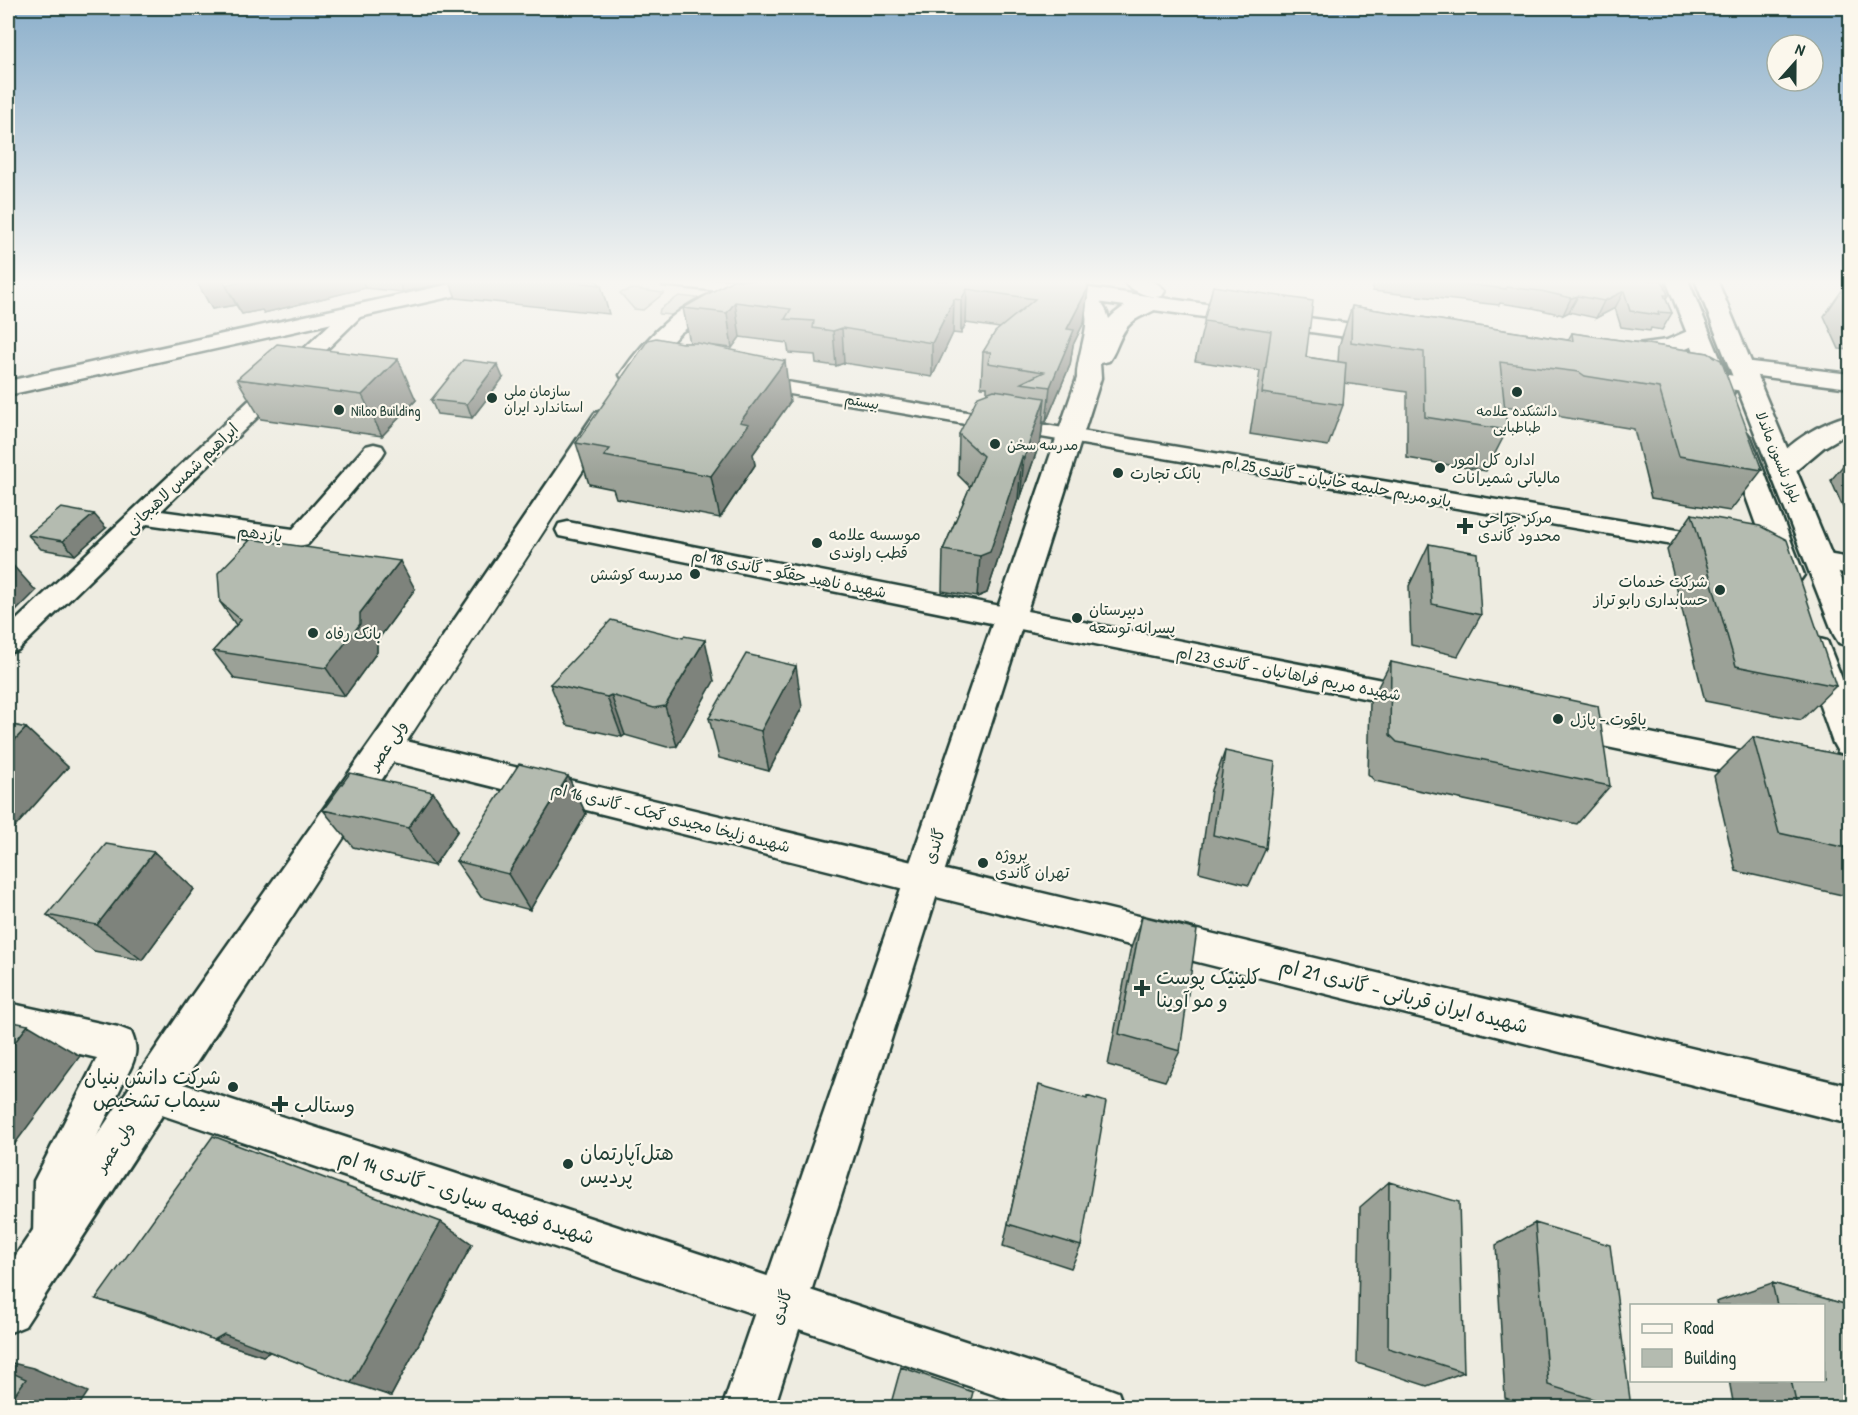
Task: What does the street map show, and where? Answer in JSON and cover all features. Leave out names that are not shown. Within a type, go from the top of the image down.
[{"type":"main road","points":[[8,378],[154,346]]},
{"type":"main road","points":[[8,388],[199,346]]},
{"type":"main road","name":"ولی عصر","points":[[8,1309],[150,1092],[385,748],[651,346]]},
{"type":"main road","name":"گاندی","points":[[748,1407],[1089,378],[1086,366],[1093,346]]},
{"type":"main road","points":[[1089,378],[1097,368],[1106,346]]},
{"type":"main road","points":[[1609,356],[1672,346]]},
{"type":"main road","name":"بلوار نلسون ماندلا","points":[[1703,346],[1714,372],[1770,554],[1802,611],[1851,743]]},
{"type":"main road","name":"بلوار نلسون ماندلا","points":[[1734,346],[1851,635]]},
{"type":"main road","points":[[1609,356],[1643,371]]},
{"type":"main road","points":[[1609,356],[1714,372]]},
{"type":"main road","points":[[1744,369],[1851,398]]},
{"type":"main road","points":[[1667,374],[1744,369],[1851,381]]},
{"type":"main road","points":[[1784,467],[1810,443],[1834,428],[1851,423]]},
{"type":"street","name":"ابراهیم شمس لاهیجانی","points":[[8,643],[319,346]]},
{"type":"street","name":"بیستم","points":[[735,379],[1069,436]]},
{"type":"street","name":"بانو مریم حلیمه خانیان - گاندی 25 ام","points":[[1069,436],[1735,548]]},
{"type":"street","name":"یازدهم","points":[[142,516],[299,538],[374,451]]},
{"type":"street","name":"شهیده ناهید حقگو - گاندی 18 ام","points":[[568,530],[1010,617]]},
{"type":"street","points":[[1821,561],[1851,566]]},
{"type":"street","name":"شهیده مریم فراهانیان - گاندی 23 ام","points":[[1010,617],[1442,703]]},
{"type":"street","points":[[1535,722],[1792,773]]},
{"type":"street","name":"شهیده زلیخا مجیدی گجک - گاندی 16 ام","points":[[385,748],[923,878]]},
{"type":"street","name":"شهیده ایران قربانی - گاندی 21 ام","points":[[923,878],[1851,1105]]},
{"type":"street","points":[[8,1020],[118,1045],[118,1054],[54,1181],[53,1240]]},
{"type":"street","name":"شهیده فهیمه سیاری - گاندی 14 ام","points":[[150,1092],[1102,1407]]},
{"type":"building","points":[[275,346],[293,346],[398,359],[362,395],[237,379]]},
{"type":"building","points":[[644,346],[713,346],[785,361],[740,422],[749,424],[711,476],[604,456],[610,449],[576,443]]},
{"type":"building","points":[[987,346],[1067,346],[1050,387],[1021,383],[1044,372],[988,363],[991,352],[983,352]]},
{"type":"building","points":[[1269,346],[1307,346],[1306,357],[1346,363],[1343,405],[1262,393]]},
{"type":"building","points":[[1380,346],[1661,346],[1708,353],[1721,360],[1762,470],[1679,456],[1659,388],[1585,376],[1579,372],[1500,362],[1507,430],[1425,417],[1424,352]]},
{"type":"building","points":[[463,360],[497,364],[467,404],[431,400]]},
{"type":"building","points":[[994,390],[1045,398],[1024,458],[1022,457],[990,552],[980,556],[943,550],[983,456],[959,434],[978,396]]},
{"type":"building","points":[[61,508],[94,514],[63,541],[28,535]]},
{"type":"building","points":[[1692,514],[1760,526],[1787,540],[1836,686],[1736,666]]},
{"type":"building","name":"بانک رفاه","points":[[251,539],[400,561],[360,613],[360,624],[326,668],[213,651],[241,620],[220,602],[218,573]]},
{"type":"building","points":[[1429,544],[1477,553],[1481,615],[1432,604]]},
{"type":"building","points":[[611,620],[683,638],[684,636],[705,640],[665,706],[654,708],[611,695],[607,697],[550,684]]},
{"type":"building","points":[[746,654],[796,666],[761,731],[709,718]]},
{"type":"building","points":[[1391,662],[1598,706],[1610,786],[1397,742],[1390,735]]},
{"type":"building","points":[[8,724],[26,728],[8,747]]},
{"type":"building","points":[[1753,737],[1851,757],[1851,849],[1779,833]]},
{"type":"building","points":[[1225,751],[1275,762],[1266,848],[1213,835]]},
{"type":"building","points":[[519,764],[568,776],[508,874],[456,861]]},
{"type":"building","points":[[350,773],[433,792],[408,828],[323,810]]},
{"type":"building","points":[[106,844],[154,852],[97,925],[47,915]]},
{"type":"building","points":[[1142,916],[1197,930],[1180,1051],[1119,1034]]},
{"type":"building","points":[[8,1021],[28,1025],[8,1051]]},
{"type":"building","points":[[1039,1085],[1106,1102],[1081,1246],[1008,1224]]},
{"type":"building","points":[[213,1136],[441,1222],[351,1383],[224,1334],[214,1340],[158,1317],[96,1299]]},
{"type":"building","points":[[1389,1182],[1459,1202],[1464,1372],[1388,1348]]},
{"type":"building","points":[[1535,1223],[1610,1245],[1631,1407],[1619,1407],[1548,1385]]},
{"type":"building","points":[[1772,1283],[1851,1306],[1851,1407],[1797,1407],[1791,1382],[1825,1382],[1825,1304],[1777,1304]]},
{"type":"building","points":[[901,1367],[973,1392],[969,1407],[890,1407]]},
{"type":"building","points":[[8,1371],[26,1379],[8,1404]]},
{"type":"place","name":"دانشکده علامه طباطبایی","points":[[1517,392]]},
{"type":"place","name":"سازمان ملی استاندارد ایران","points":[[492,398]]},
{"type":"place","name":"Niloo Building","points":[[339,410]]},
{"type":"place","name":"مدرسه سخن","points":[[995,444]]},
{"type":"place","name":"اداره کل امور مالیاتی شمیرانات","points":[[1440,468]]},
{"type":"place","name":"بانک تجارت","points":[[1118,473]]},
{"type":"place","name":"مرکز جراحی محدود گاندی","points":[[1465,526]]},
{"type":"place","name":"موسسه علامه قطب راوندی","points":[[817,543]]},
{"type":"place","name":"مدرسه کوشش","points":[[695,574]]},
{"type":"place","name":"شرکت خدمات حسابداری رابو تراز","points":[[1720,590]]},
{"type":"place","name":"دبیرستان پسرانه توسعه","points":[[1077,618]]},
{"type":"place","name":"بانک رفاه","points":[[313,633]]},
{"type":"place","name":"یاقوت - پازل","points":[[1558,719]]},
{"type":"place","name":"پروژه تهران گاندی","points":[[983,863]]},
{"type":"place","name":"کلینیک پوست و مو آوینا","points":[[1142,988]]},
{"type":"place","name":"شرکت دانش بنیان سیماب تشخیص","points":[[233,1087]]},
{"type":"place","name":"وستالب","points":[[280,1104]]},
{"type":"place","name":"هتل‌آپارتمان پردیس","points":[[568,1164]]}]
